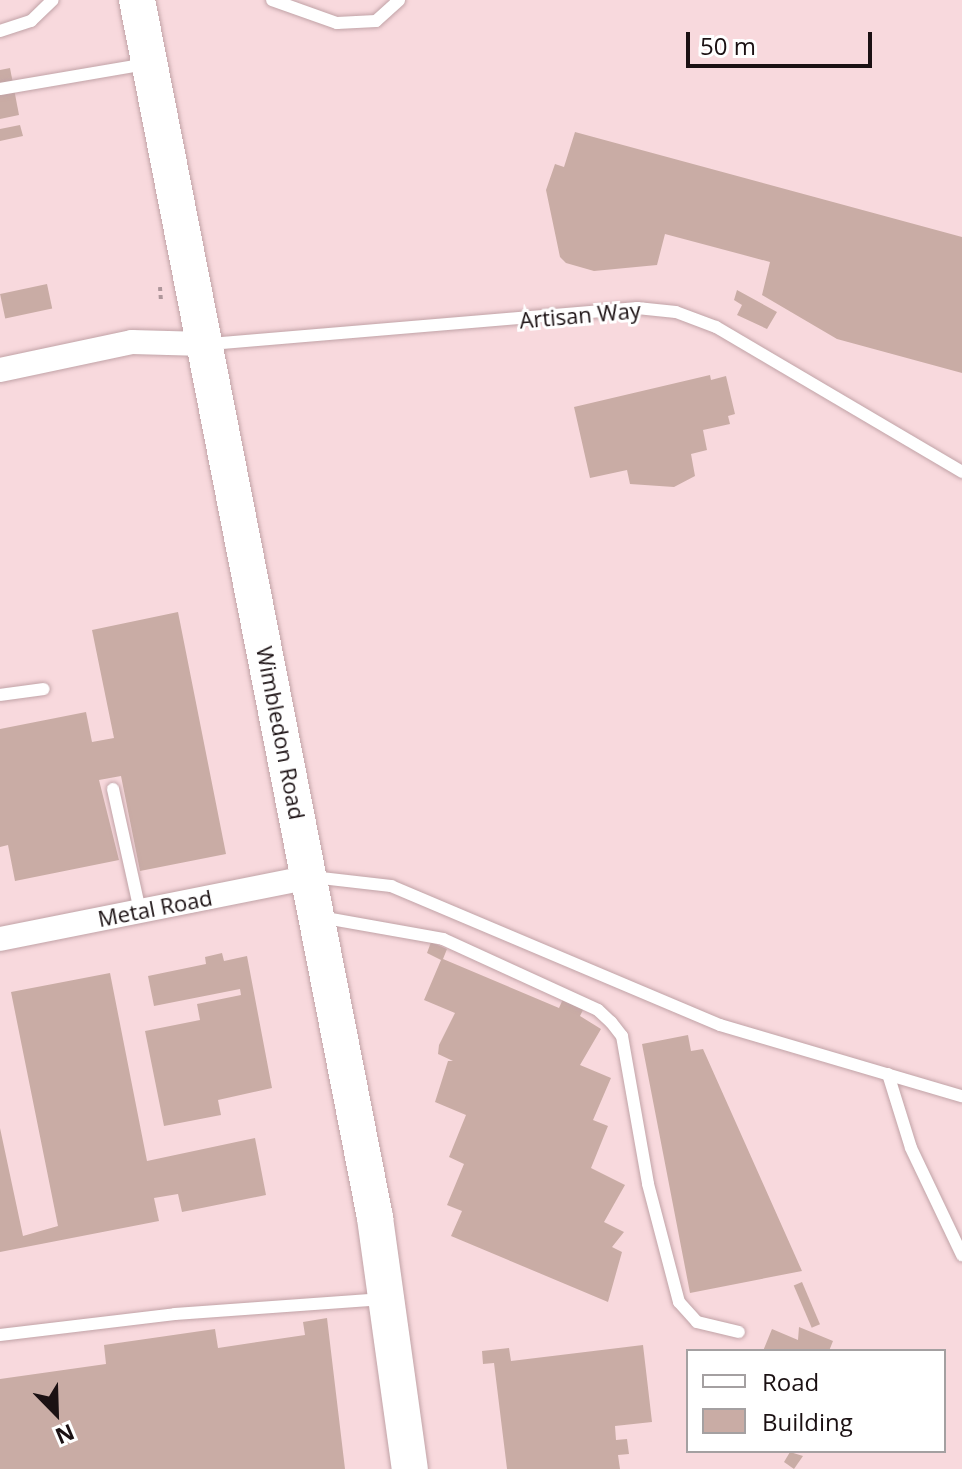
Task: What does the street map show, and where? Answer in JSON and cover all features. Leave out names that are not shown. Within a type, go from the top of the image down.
[{"type":"main road","name":"Wimbledon Road","points":[[137,0],[317,917],[386,1299],[410,1469]]},
{"type":"street","points":[[0,370],[132,342],[204,344]]},
{"type":"street","name":"Metal Road","points":[[0,939],[309,877]]},
{"type":"lane","points":[[0,31],[31,21],[53,0]]},
{"type":"lane","points":[[272,0],[337,23],[376,21],[399,0]]},
{"type":"lane","points":[[0,89],[149,63]]},
{"type":"lane","name":"Artisan Way","points":[[204,344],[637,308],[676,312],[716,327],[962,472]]},
{"type":"lane","points":[[0,695],[44,689]]},
{"type":"lane","points":[[113,789],[140,911]]},
{"type":"lane","points":[[309,877],[391,886],[720,1025],[962,1096]]},
{"type":"lane","points":[[317,917],[443,939],[598,1010],[611,1022],[622,1036],[648,1184],[679,1302],[697,1322],[739,1332]]},
{"type":"lane","points":[[888,1074],[911,1148],[962,1255]]},
{"type":"lane","points":[[0,1335],[175,1314],[386,1299]]},
{"type":"building","points":[[10,68],[19,115],[0,119],[0,70]]},
{"type":"building","points":[[20,125],[23,136],[0,141],[0,129]]},
{"type":"building","points":[[575,132],[962,237],[962,373],[837,339],[762,295],[770,262],[665,234],[657,265],[594,271],[566,263],[560,257],[546,190],[555,164],[564,167]]},
{"type":"building","points":[[47,284],[52,308],[5,318],[0,294]]},
{"type":"building","points":[[737,290],[777,312],[767,329],[737,315],[742,305],[734,300]]},
{"type":"building","points":[[710,375],[711,380],[726,376],[735,414],[728,416],[730,424],[703,430],[707,450],[691,454],[695,476],[674,487],[630,484],[627,470],[590,478],[574,407]]},
{"type":"building","points":[[178,612],[226,854],[140,871],[121,776],[99,780],[119,860],[15,881],[8,845],[0,847],[0,729],[86,712],[92,742],[114,738],[92,630]]},
{"type":"building","points":[[431,942],[447,949],[443,959],[559,1008],[563,999],[584,1008],[580,1016],[601,1029],[580,1065],[611,1078],[593,1120],[608,1126],[591,1168],[625,1185],[604,1222],[624,1232],[612,1247],[622,1252],[608,1302],[451,1236],[462,1211],[447,1205],[464,1164],[449,1157],[466,1115],[435,1102],[448,1061],[453,1061],[438,1054],[439,1045],[455,1013],[424,1000],[441,960],[427,953]]},
{"type":"building","points":[[222,953],[224,961],[247,956],[272,1088],[218,1100],[221,1115],[164,1126],[145,1031],[200,1020],[197,1004],[241,995],[240,989],[154,1006],[148,976],[206,964],[205,957]]},
{"type":"building","points":[[110,973],[147,1161],[255,1138],[266,1195],[182,1212],[178,1194],[154,1198],[159,1221],[0,1252],[0,1128],[23,1236],[58,1226],[11,992]]},
{"type":"building","points":[[688,1035],[691,1051],[703,1049],[802,1271],[690,1293],[642,1044]]},
{"type":"building","points":[[802,1282],[820,1324],[812,1328],[794,1286]]},
{"type":"building","points":[[327,1318],[345,1469],[0,1469],[0,1379],[106,1364],[104,1345],[215,1329],[218,1348],[305,1335],[303,1322]]},
{"type":"building","points":[[799,1327],[833,1341],[830,1349],[764,1349],[772,1329],[798,1340]]},
{"type":"building","points":[[643,1345],[652,1422],[615,1426],[616,1440],[627,1439],[629,1454],[618,1455],[620,1469],[507,1469],[494,1363],[483,1364],[482,1351],[509,1348],[511,1361]]},
{"type":"building","points":[[789,1453],[803,1456],[794,1469],[784,1462]]}]
